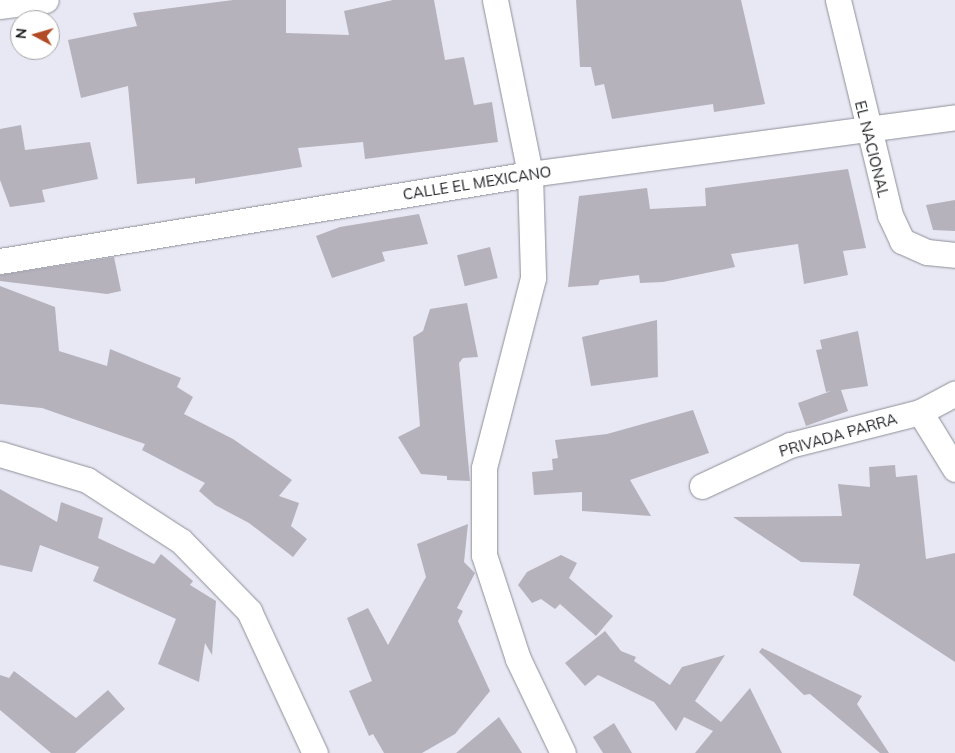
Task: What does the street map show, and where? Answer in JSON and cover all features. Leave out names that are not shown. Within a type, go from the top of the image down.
[{"type":"street","points":[[0,6],[46,0]]},
{"type":"street","points":[[495,0],[530,174],[533,278],[484,468],[484,555],[518,660],[563,753]]},
{"type":"street","name":"EL NACIONAL","points":[[838,0],[867,131],[890,216],[902,241],[927,252],[955,255]]},
{"type":"street","name":"CALLE EL MEXICANO","points":[[0,260],[530,174],[867,131],[955,117]]},
{"type":"street","points":[[955,393],[920,412],[955,469]]},
{"type":"street","name":"PRIVADA PARRA","points":[[702,486],[790,445],[920,412]]},
{"type":"street","points":[[0,454],[87,480],[181,541],[249,611],[315,753]]},
{"type":"building","points":[[233,0],[286,0],[286,33],[349,35],[344,11],[393,0],[434,0],[445,60],[464,57],[474,105],[492,102],[498,142],[365,159],[363,142],[298,148],[302,167],[195,184],[195,178],[137,184],[128,86],[81,98],[68,40],[137,26],[133,13]]},
{"type":"building","points":[[576,0],[741,0],[765,104],[714,112],[713,104],[612,119],[604,84],[595,86],[591,67],[580,67]]},
{"type":"building","points":[[21,125],[25,150],[90,142],[98,179],[42,190],[45,202],[10,207],[0,180],[0,129]]},
{"type":"building","points":[[848,169],[866,248],[843,251],[848,275],[804,284],[798,244],[731,254],[735,267],[663,282],[640,283],[639,275],[600,280],[598,285],[568,287],[579,196],[647,188],[650,209],[706,206],[705,188]]},
{"type":"building","points":[[955,200],[955,231],[933,230],[926,205]]},
{"type":"building","points":[[419,214],[428,244],[382,252],[385,261],[332,278],[316,236],[340,227]]},
{"type":"building","points":[[490,247],[498,278],[465,286],[457,255]]},
{"type":"building","points":[[114,257],[121,291],[107,294],[0,281],[0,275]]},
{"type":"building","points":[[0,286],[55,307],[59,351],[107,366],[110,349],[181,378],[177,387],[193,397],[184,414],[233,439],[292,480],[279,496],[299,503],[291,526],[307,539],[293,557],[249,523],[215,505],[199,491],[205,483],[142,450],[145,444],[42,408],[0,404]]},
{"type":"building","points":[[467,303],[478,357],[463,358],[459,363],[470,481],[447,480],[447,476],[421,474],[398,437],[420,426],[413,337],[423,331],[430,309]]},
{"type":"building","points":[[657,320],[658,377],[591,386],[582,337]]},
{"type":"building","points":[[858,331],[868,386],[841,390],[848,411],[806,426],[798,403],[831,391],[826,392],[816,350],[822,349],[820,340]]},
{"type":"building","points":[[693,410],[709,453],[630,480],[651,516],[582,511],[582,492],[534,495],[532,472],[553,470],[552,459],[558,458],[555,440],[607,434]]},
{"type":"building","points":[[895,465],[896,477],[917,475],[926,559],[955,553],[955,662],[853,595],[860,564],[801,562],[733,517],[842,516],[838,484],[870,487],[869,467]]},
{"type":"building","points":[[0,489],[57,522],[61,502],[103,518],[98,538],[154,564],[161,554],[193,581],[190,585],[216,601],[212,655],[205,643],[199,682],[158,664],[176,619],[93,581],[99,567],[40,545],[32,572],[0,565]]},
{"type":"building","points":[[468,524],[464,562],[475,573],[457,608],[463,611],[458,621],[490,691],[455,734],[422,753],[384,753],[373,734],[369,736],[349,691],[372,681],[347,618],[368,608],[388,645],[426,577],[417,544]]},
{"type":"building","points":[[561,555],[577,563],[569,578],[613,616],[596,636],[560,604],[555,609],[541,599],[532,603],[518,585],[527,572]]},
{"type":"building","points":[[605,631],[621,651],[636,657],[634,661],[670,685],[682,667],[725,655],[695,701],[721,722],[750,688],[782,753],[695,753],[713,731],[684,717],[676,731],[654,702],[598,675],[585,686],[565,663]]},
{"type":"building","points":[[762,648],[862,696],[857,704],[889,753],[880,753],[810,694],[804,695],[759,652]]},
{"type":"building","points":[[14,671],[76,718],[108,690],[125,709],[75,753],[51,753],[0,710],[0,675],[9,678]]},
{"type":"building","points":[[499,717],[522,753],[456,753]]},
{"type":"building","points":[[614,723],[632,753],[603,753],[593,737]]}]
